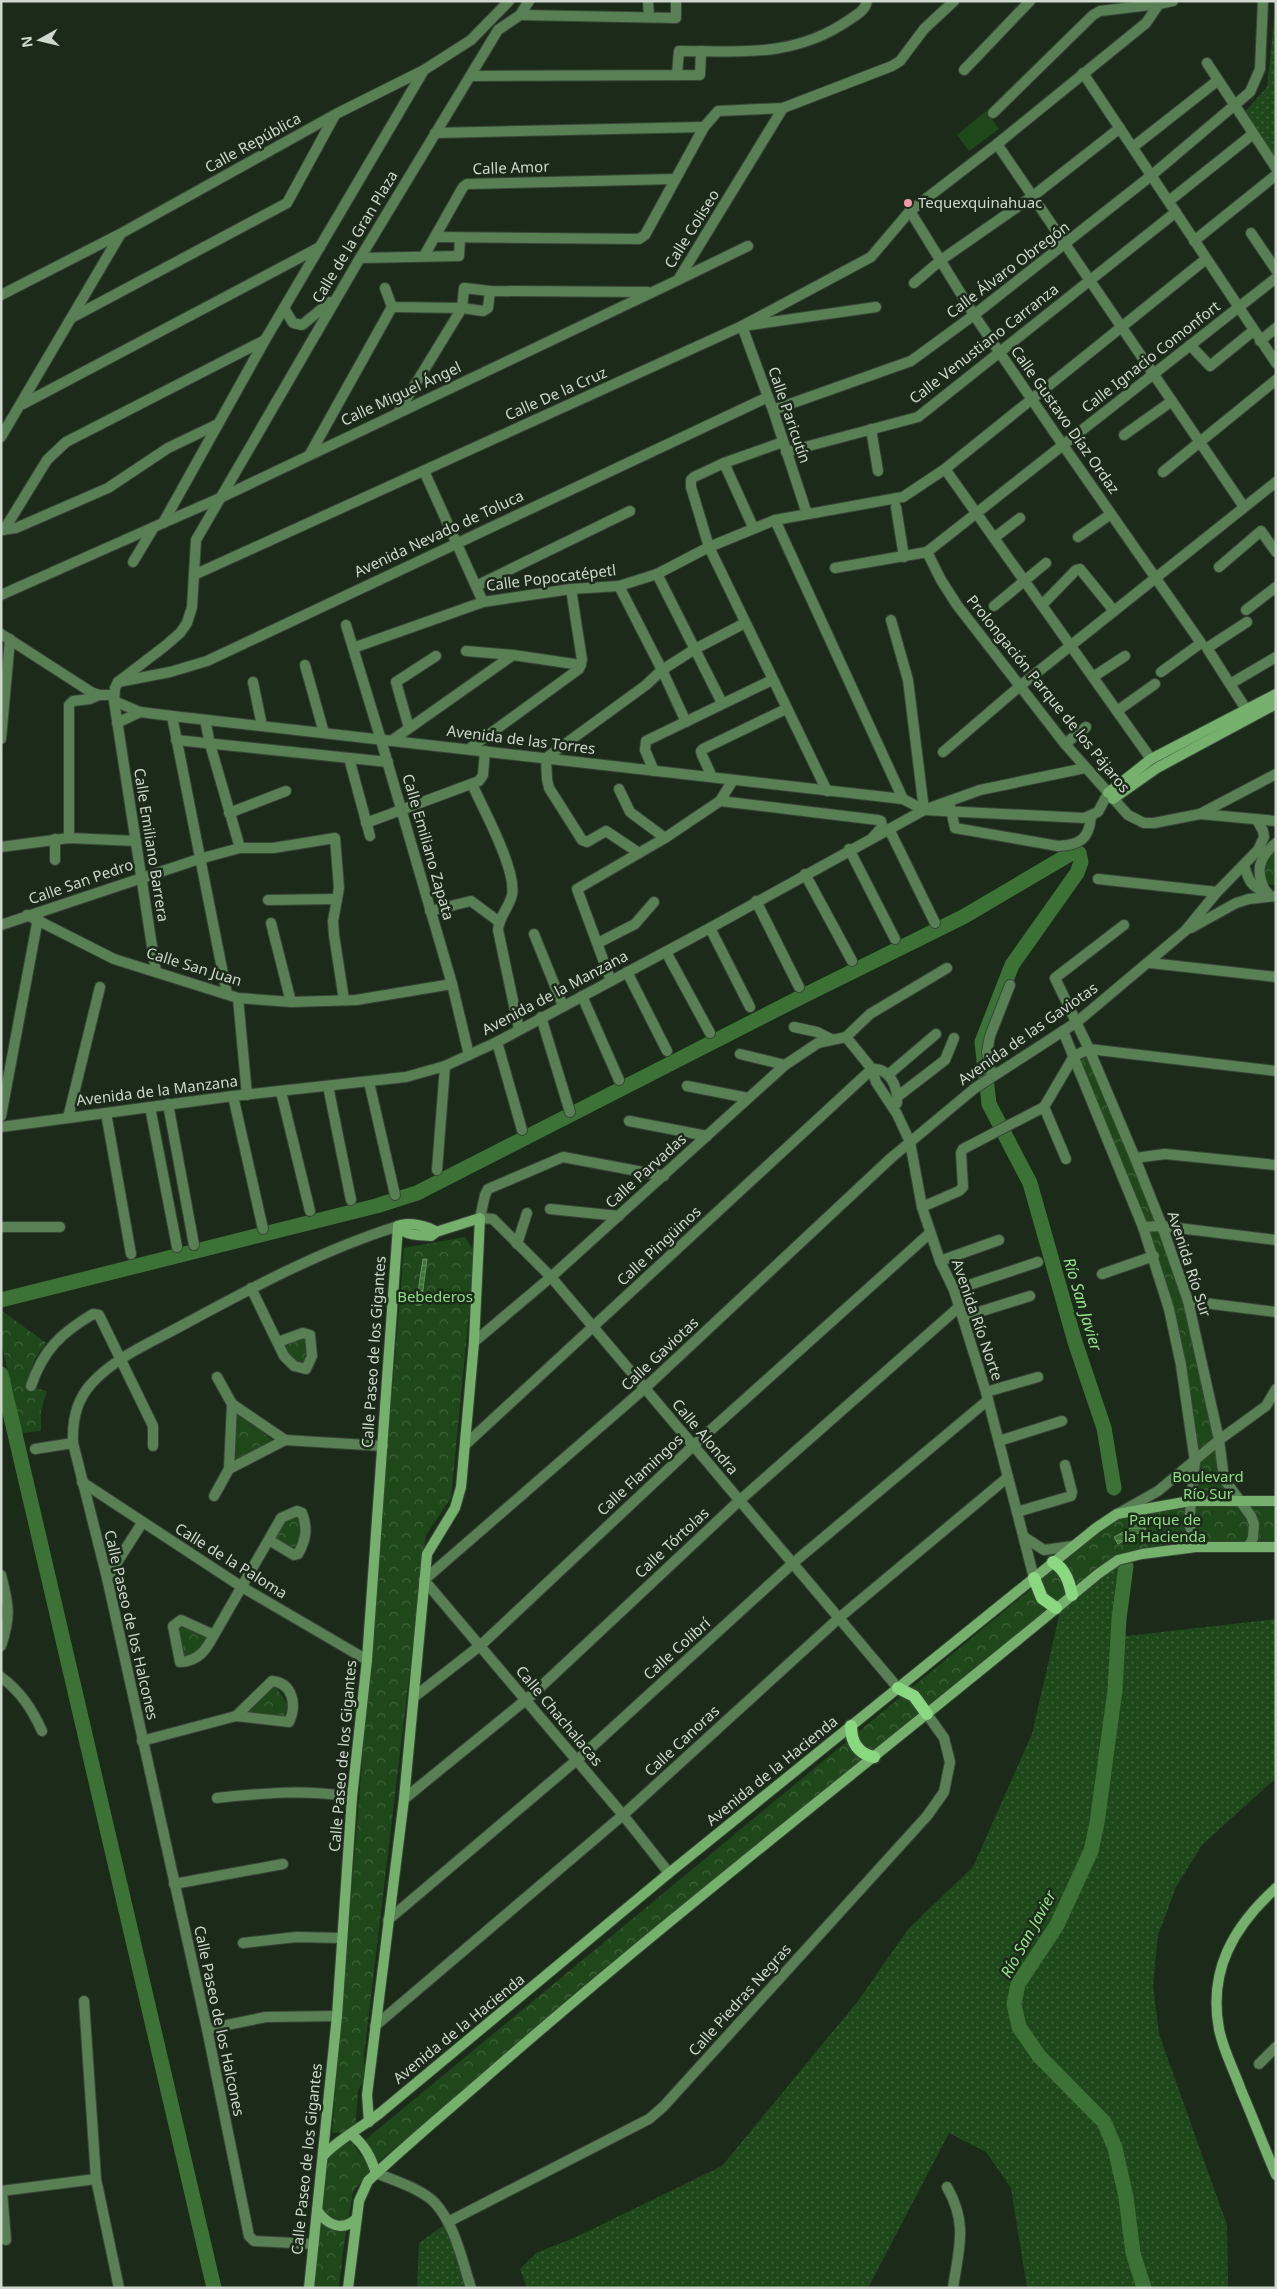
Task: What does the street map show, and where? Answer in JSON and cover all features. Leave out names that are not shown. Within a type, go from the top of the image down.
[{"type":"main road","points":[[1108,799],[1249,714],[1276,694]]},
{"type":"main road","points":[[1108,799],[1151,759],[1249,714],[1276,704]]},
{"type":"main road","points":[[369,2122],[367,2095],[404,1799],[427,1554],[459,1498],[474,1342],[480,1218]]},
{"type":"main road","name":"Calle Paseo de los Halcones","points":[[398,1226],[402,1224],[411,1225],[432,1229],[436,1232],[480,1218]]},
{"type":"main road","name":"Calle Paseo de los Gigantes","points":[[309,2288],[337,2016],[352,1796],[367,1660],[398,1226]]},
{"type":"main road","name":"Avenida de la Hacienda","points":[[324,2155],[337,2142],[352,2135],[369,2122],[669,1873],[1096,1528],[1117,1514],[1190,1501],[1276,1501]]},
{"type":"main road","points":[[348,2288],[356,2219],[362,2190],[376,2173],[566,2008],[711,1887],[1072,1595],[1118,1560],[1130,1556],[1196,1547],[1276,1547]]},
{"type":"main road","points":[[1052,1562],[1063,1570],[1072,1595]]},
{"type":"main road","points":[[1034,1578],[1042,1598],[1056,1608]]},
{"type":"main road","points":[[898,1688],[914,1696],[927,1714]]},
{"type":"main road","points":[[851,1726],[855,1745],[866,1755],[874,1757]]},
{"type":"main road","points":[[1276,1888],[1252,1911],[1232,1939],[1220,1975],[1217,2002],[1219,2029],[1229,2060],[1276,2175]]},
{"type":"main road","points":[[368,2104],[380,2113]]},
{"type":"main road","points":[[352,2135],[359,2140],[368,2152],[376,2173]]},
{"type":"main road","points":[[318,2210],[328,2222],[339,2226],[351,2224],[356,2219]]},
{"type":"street","name":"Calle República","points":[[1,295],[120,234],[336,114],[424,70],[471,40],[509,1]]},
{"type":"street","name":"Calle de la Gran Plaza","points":[[115,692],[175,638],[187,623],[192,607],[196,540],[338,294],[498,30],[520,15],[529,1]]},
{"type":"street","points":[[648,1],[649,17]]},
{"type":"street","points":[[520,15],[676,18],[676,1]]},
{"type":"street","points":[[677,74],[679,50],[764,51],[810,41],[832,31],[863,10],[867,1]]},
{"type":"street","points":[[436,237],[639,239],[645,235],[704,127],[718,111],[784,108],[900,61],[924,29],[954,1]]},
{"type":"street","points":[[964,70],[1030,1]]},
{"type":"street","points":[[993,113],[1093,15],[1100,11],[1173,1]]},
{"type":"street","name":"Calle Álvaro Obregón","points":[[773,410],[911,361],[1066,244],[1235,107],[1250,92],[1260,69],[1263,1]]},
{"type":"street","name":"Calle De la Cruz","points":[[194,575],[742,326],[871,257],[910,211],[997,144],[1146,23],[1159,2]]},
{"type":"street","points":[[471,76],[700,75],[701,51]]},
{"type":"street","points":[[1207,63],[1217,81],[1276,168]]},
{"type":"street","name":"Calle de la Gran Plaza","points":[[133,562],[159,525],[264,340],[424,70]]},
{"type":"street","points":[[1083,73],[1276,363]]},
{"type":"street","points":[[1133,147],[1217,81]]},
{"type":"street","name":"Calle Coliseo","points":[[462,308],[464,288],[490,291],[652,292],[678,280],[784,108]]},
{"type":"street","points":[[73,317],[287,203],[336,114]]},
{"type":"street","points":[[435,133],[704,127]]},
{"type":"street","points":[[914,283],[941,260],[1033,196],[1120,128]]},
{"type":"street","points":[[1168,201],[1253,134]]},
{"type":"street","points":[[997,144],[1244,507]]},
{"type":"street","points":[[1194,240],[1276,175]]},
{"type":"street","name":"Calle Amor","points":[[424,256],[463,187],[467,184],[675,179]]},
{"type":"street","name":"Calle Gustavo Díaz Ordaz","points":[[910,211],[974,315],[1204,646],[1249,714]]},
{"type":"street","name":"Calle Venustiano Carranza","points":[[709,547],[691,487],[691,480],[694,477],[724,464],[785,447],[918,417],[1176,212]]},
{"type":"street","points":[[1251,233],[1276,270]]},
{"type":"street","points":[[1,437],[23,404],[120,234]]},
{"type":"street","points":[[360,258],[459,256],[460,238]]},
{"type":"street","points":[[678,280],[748,246]]},
{"type":"street","points":[[23,404],[320,247]]},
{"type":"street","name":"Calle Popocatépetl","points":[[353,648],[483,602],[571,589],[618,586],[656,574],[709,547],[775,520],[903,497],[945,468],[1206,259]]},
{"type":"street","name":"Calle Ignacio Comonfort","points":[[927,552],[1276,278]]},
{"type":"street","points":[[310,454],[392,307],[385,288]]},
{"type":"street","points":[[392,307],[487,310],[490,291]]},
{"type":"street","name":"Calle Miguel Ángel","points":[[1,594],[220,498],[652,292]]},
{"type":"street","points":[[284,308],[293,323],[302,325],[338,294]]},
{"type":"street","points":[[742,326],[876,307]]},
{"type":"street","points":[[398,412],[462,308]]},
{"type":"street","name":"Calle Paricutín","points":[[742,326],[773,410],[807,514]]},
{"type":"street","points":[[1260,341],[1276,328]]},
{"type":"street","points":[[1190,345],[1210,366],[1253,331]]},
{"type":"street","points":[[2,530],[47,460],[66,442],[264,340]]},
{"type":"street","points":[[1163,472],[1201,443],[1276,380]]},
{"type":"street","name":"Avenida Nevado de Toluca","points":[[115,692],[207,661],[456,542],[768,397]]},
{"type":"street","points":[[1124,436],[1172,401]]},
{"type":"street","points":[[2,530],[16,528],[108,488],[168,448],[216,425]]},
{"type":"street","points":[[871,429],[878,471]]},
{"type":"street","points":[[724,464],[753,528]]},
{"type":"street","points":[[945,468],[1151,759]]},
{"type":"street","points":[[424,470],[483,602]]},
{"type":"street","points":[[943,752],[1020,686],[1276,482]]},
{"type":"street","points":[[896,507],[904,557]]},
{"type":"street","points":[[476,586],[630,511]]},
{"type":"street","points":[[1078,537],[1111,514]]},
{"type":"street","points":[[994,538],[1020,518]]},
{"type":"street","points":[[775,520],[903,799]]},
{"type":"street","points":[[1220,567],[1261,531],[1276,552]]},
{"type":"street","points":[[709,547],[827,791]]},
{"type":"street","points":[[835,568],[927,552]]},
{"type":"street","name":"Prolongación Parque de los Pájaros","points":[[927,552],[957,606],[1108,799],[1128,814],[1144,822],[1154,823],[1200,814],[1276,822]]},
{"type":"street","points":[[994,606],[1046,563]]},
{"type":"street","points":[[1042,605],[1080,568],[1114,611]]},
{"type":"street","points":[[656,574],[722,703]]},
{"type":"street","points":[[618,586],[662,670],[686,722]]},
{"type":"street","points":[[1246,610],[1276,586]]},
{"type":"street","points":[[469,748],[578,669],[582,660],[571,589]]},
{"type":"street","points":[[891,620],[908,680],[924,810]]},
{"type":"street","points":[[1161,672],[1247,622]]},
{"type":"street","points":[[639,853],[606,831],[587,842],[582,840],[550,788],[547,779],[546,758],[646,685],[662,670],[694,649],[745,623]]},
{"type":"street","name":"Calle Emiliano Zapata","points":[[346,625],[386,740],[388,762],[452,984],[469,1055]]},
{"type":"street","points":[[1,739],[6,636]]},
{"type":"street","name":"Avenida de las Torres","points":[[6,636],[84,688],[99,695],[115,692],[140,712],[469,748],[903,799],[924,810]]},
{"type":"street","points":[[466,651],[581,664]]},
{"type":"street","points":[[386,740],[409,728],[514,655]]},
{"type":"street","points":[[409,728],[396,682],[436,656]]},
{"type":"street","points":[[1093,677],[1125,656]]},
{"type":"street","points":[[1230,684],[1276,657]]},
{"type":"street","points":[[305,665],[324,733]]},
{"type":"street","points":[[654,771],[645,750],[646,741],[772,680]]},
{"type":"street","points":[[253,682],[262,726]]},
{"type":"street","points":[[1117,710],[1155,684]]},
{"type":"street","points":[[115,692],[117,723],[140,712]]},
{"type":"street","points":[[69,838],[69,705],[73,701],[90,699],[99,695]]},
{"type":"street","points":[[712,777],[701,751],[703,749],[786,709]]},
{"type":"street","points":[[172,716],[199,859],[228,994]]},
{"type":"street","points":[[205,720],[210,744],[240,848]]},
{"type":"street","name":"Calle Emiliano Barrera","points":[[117,723],[156,972]]},
{"type":"street","points":[[1065,744],[1086,727]]},
{"type":"street","points":[[176,740],[388,762]]},
{"type":"street","points":[[366,823],[482,779],[485,751]]},
{"type":"street","points":[[349,758],[370,836]]},
{"type":"street","name":"Avenida de la Manzana","points":[[1,1127],[168,1104],[406,1077],[445,1066],[497,1042],[666,952],[849,849],[871,840],[924,810],[950,806],[980,790],[1085,768]]},
{"type":"street","points":[[1200,814],[1276,774]]},
{"type":"street","points":[[611,981],[577,889],[665,838],[720,801],[733,780]]},
{"type":"street","points":[[472,784],[511,874],[512,896],[498,921],[498,930],[519,1029]]},
{"type":"street","points":[[619,789],[630,812],[665,838]]},
{"type":"street","points":[[230,813],[286,792]]},
{"type":"street","points":[[1091,817],[1090,828],[1085,838],[1072,846],[1058,846],[955,828],[950,806],[1078,819],[1091,817],[1098,812],[1108,799]]},
{"type":"street","points":[[720,801],[881,821],[882,827],[871,840]]},
{"type":"street","name":"Avenida de las Gaviotas","points":[[910,1142],[975,1088],[1064,1032],[1150,963],[1186,931],[1217,892],[1244,865],[1262,843],[1263,830],[1257,820]]},
{"type":"street","points":[[889,829],[935,923]]},
{"type":"street","points":[[1,847],[69,838],[136,841]]},
{"type":"street","name":"Calle San Pedro","points":[[1,925],[28,915],[38,916],[141,877],[240,848],[273,848],[335,838],[337,841],[339,888],[337,899]]},
{"type":"street","points":[[55,839],[55,860]]},
{"type":"street","points":[[1272,894],[1260,879],[1259,864],[1265,853],[1276,843]]},
{"type":"street","points":[[849,849],[895,939]]},
{"type":"street","points":[[1244,865],[1250,884],[1272,894]]},
{"type":"street","points":[[805,874],[852,961]]},
{"type":"street","points":[[1098,879],[1217,892]]},
{"type":"street","name":"Avenida de las Gaviotas","points":[[1186,931],[1236,903],[1272,894]]},
{"type":"street","points":[[268,900],[337,899],[333,921],[344,1000]]},
{"type":"street","points":[[430,911],[471,901],[498,921]]},
{"type":"street","points":[[756,901],[799,987]]},
{"type":"street","points":[[598,943],[635,924],[654,902]]},
{"type":"street","points":[[1,1116],[38,916]]},
{"type":"street","name":"Calle San Juan","points":[[38,916],[114,959],[238,998],[291,1002],[356,1000],[452,984]]},
{"type":"street","points":[[271,923],[291,1002]]},
{"type":"street","name":"Avenida Río Sur","points":[[1124,925],[1055,978],[1077,1022],[1134,1158],[1162,1226],[1188,1301],[1219,1440],[1224,1479],[1251,1516],[1254,1524],[1253,1538],[1248,1546]]},
{"type":"street","points":[[710,928],[750,1007]]},
{"type":"street","points":[[534,934],[563,1006]]},
{"type":"street","points":[[666,952],[710,1033]]},
{"type":"street","points":[[1150,963],[1276,977]]},
{"type":"street","points":[[846,1037],[870,1014],[946,968]]},
{"type":"street","points":[[627,972],[667,1051]]},
{"type":"street","points":[[991,1077],[986,1052],[990,1036],[1010,985]]},
{"type":"street","points":[[68,1118],[100,987]]},
{"type":"street","points":[[582,996],[619,1080]]},
{"type":"street","points":[[238,998],[247,1095]]},
{"type":"street","points":[[541,1017],[570,1112]]},
{"type":"street","points":[[794,1027],[818,1032],[831,1039]]},
{"type":"street","name":"Avenida Río Sur","points":[[1064,1032],[1144,1227],[1169,1309],[1181,1365],[1195,1462],[1189,1523],[1196,1547]]},
{"type":"street","points":[[872,1069],[880,1068],[889,1074],[936,1034]]},
{"type":"street","name":"Calle Parvadas","points":[[474,1342],[551,1277],[785,1065],[806,1049],[831,1039],[846,1037]]},
{"type":"street","name":"Avenida Río Norte","points":[[846,1037],[872,1069],[876,1082],[896,1114],[910,1142],[922,1207],[940,1261],[954,1290],[987,1396],[1034,1578]]},
{"type":"street","points":[[897,1097],[945,1060],[954,1038]]},
{"type":"street","points":[[497,1042],[522,1130]]},
{"type":"street","points":[[922,1207],[959,1191],[963,1187],[961,1153],[963,1149],[1044,1107],[1074,1056],[1089,1050],[1276,1072]]},
{"type":"street","points":[[740,1054],[785,1065]]},
{"type":"street","points":[[437,1170],[445,1066]]},
{"type":"street","name":"Calle Pingüinos","points":[[465,1445],[872,1069]]},
{"type":"street","name":"Avenida Río Norte","points":[[889,1074],[897,1097],[896,1114]]},
{"type":"street","points":[[369,1082],[394,1195]]},
{"type":"street","points":[[328,1086],[350,1200]]},
{"type":"street","points":[[687,1086],[748,1098]]},
{"type":"street","points":[[280,1092],[310,1211]]},
{"type":"street","points":[[233,1096],[264,1229]]},
{"type":"street","points":[[168,1104],[194,1245]]},
{"type":"street","points":[[150,1107],[176,1247]]},
{"type":"street","points":[[1044,1107],[1066,1159]]},
{"type":"street","points":[[106,1113],[131,1254]]},
{"type":"street","points":[[629,1121],[707,1136]]},
{"type":"street","name":"Calle Gaviotas","points":[[424,1580],[645,1388],[910,1142]]},
{"type":"street","points":[[1134,1158],[1165,1154],[1276,1165]]},
{"type":"street","points":[[480,1218],[488,1189],[563,1157],[664,1176]]},
{"type":"street","points":[[550,1209],[618,1216]]},
{"type":"street","points":[[518,1244],[527,1213]]},
{"type":"street","name":"Calle Alondra","points":[[480,1218],[493,1219],[551,1277],[898,1688]]},
{"type":"street","points":[[1,1226],[60,1227]]},
{"type":"street","name":"Calle Paseo de los Halcones","points":[[314,2244],[254,2241],[249,2236],[207,2030],[107,1578],[73,1443],[72,1426],[75,1411],[82,1396],[91,1384],[121,1359],[251,1288],[366,1236],[398,1226]]},
{"type":"street","points":[[1144,1227],[1162,1226],[1276,1240]]},
{"type":"street","name":"Calle Flamingos","points":[[414,1697],[481,1645],[693,1446],[930,1233]]},
{"type":"street","points":[[940,1261],[999,1240]]},
{"type":"street","points":[[1102,1274],[1154,1256]]},
{"type":"street","points":[[954,1290],[1038,1262]]},
{"type":"street","points":[[251,1288],[278,1342]]},
{"type":"street","points":[[963,1317],[1030,1296]]},
{"type":"street","points":[[1188,1301],[1276,1312]]},
{"type":"street","name":"Calle Tórtolas","points":[[404,1799],[525,1700],[739,1501],[959,1307]]},
{"type":"street","points":[[31,1386],[43,1356],[68,1331],[93,1314],[99,1315],[154,1426],[153,1446]]},
{"type":"street","points":[[217,1377],[232,1404],[285,1440],[383,1446]]},
{"type":"street","points":[[987,1396],[1038,1378]]},
{"type":"street","points":[[1117,1514],[1158,1491],[1219,1440],[1271,1406],[1276,1389]]},
{"type":"street","name":"Calle Colibrí","points":[[388,1920],[577,1760],[792,1564],[987,1396]]},
{"type":"street","points":[[214,1496],[229,1469],[232,1404]]},
{"type":"street","points":[[999,1441],[1062,1421]]},
{"type":"street","points":[[229,1469],[285,1440]]},
{"type":"street","points":[[35,1449],[73,1443]]},
{"type":"street","points":[[1017,1512],[1070,1496],[1072,1492],[1065,1465]]},
{"type":"street","name":"Calle Canoras","points":[[375,2026],[623,1815],[838,1618],[1008,1477]]},
{"type":"street","name":"Calle de la Paloma","points":[[82,1482],[242,1587],[367,1660]]},
{"type":"street","points":[[107,1578],[142,1523]]},
{"type":"street","points":[[1024,1537],[1044,1550],[1073,1546]]},
{"type":"street","points":[[214,1635],[181,1620],[177,1621],[173,1626],[180,1662],[201,1655],[214,1635],[242,1587],[268,1540]]},
{"type":"street","points":[[1,1575],[9,1605],[8,1624],[1,1646]]},
{"type":"street","name":"Calle Chachalacas","points":[[424,1580],[481,1645],[669,1873]]},
{"type":"street","points":[[1,1677],[11,1684],[29,1704],[42,1731]]},
{"type":"street","points":[[142,1741],[236,1716],[289,1722],[293,1696],[287,1687],[272,1681],[236,1716]]},
{"type":"street","name":"Calle Piedras Negras","points":[[448,2222],[649,2119],[663,2107],[927,1816],[944,1792],[950,1762],[944,1738],[927,1714]]},
{"type":"street","points":[[217,1798],[283,1791],[352,1796]]},
{"type":"street","points":[[174,1884],[283,1864]]},
{"type":"street","points":[[243,1943],[296,1937],[342,1938]]},
{"type":"street","points":[[84,2001],[96,2179],[119,2288]]},
{"type":"street","points":[[207,2030],[266,2017],[337,2016]]},
{"type":"street","points":[[1259,2064],[1276,2047]]},
{"type":"street","points":[[376,2173],[410,2187],[434,2201],[448,2222],[471,2288]]},
{"type":"street","points":[[6,2240],[2,2191],[96,2179]]},
{"type":"street","points":[[947,2187],[958,2207],[961,2222],[954,2288]]},
{"type":"green space","points":[[1276,3],[1276,160],[1244,113],[1267,87]]},
{"type":"green space","points":[[986,111],[999,129],[969,151],[957,135]]},
{"type":"green space","points":[[1276,847],[1276,885],[1264,884],[1259,872]]},
{"type":"green space","name":"Boulevard Río Sur","points":[[1089,1050],[1177,1274],[1218,1439],[1195,1460],[1187,1369],[1162,1270],[1075,1056]]},
{"type":"green space","name":"Bebederos","points":[[465,1237],[475,1252],[451,1498],[426,1535],[364,2055],[365,2078],[358,2091],[355,2132],[332,2133],[404,1248]]},
{"type":"green space","points":[[1,1310],[46,1343],[35,1359],[26,1386],[47,1391],[41,1411],[41,1431],[22,1433],[1,1342]]},
{"type":"green space","points":[[302,1335],[309,1337],[306,1368],[286,1355],[283,1342]]},
{"type":"green space","points":[[235,1412],[273,1440],[233,1461]]},
{"type":"green space","name":"Boulevard Río Sur","points":[[1217,1442],[1221,1477],[1237,1500],[1191,1500],[1196,1462]]},
{"type":"green space","name":"Parque de la Hacienda","points":[[1190,1501],[1196,1547],[1130,1556],[1055,1604],[378,2162],[365,2140],[1042,1580],[1039,1574],[1117,1514]]},
{"type":"green space","name":"Parque de la Hacienda","points":[[1194,1502],[1276,1502],[1276,1546],[1199,1545],[1193,1523]]},
{"type":"green space","points":[[294,1515],[301,1519],[304,1531],[297,1551],[274,1537],[283,1520]]},
{"type":"green space","points":[[1118,1560],[1126,1566],[1118,1637],[1276,1619],[1276,1778],[1202,1845],[1176,1887],[1158,1935],[1153,1985],[1159,2034],[1227,2225],[1228,2288],[1027,2288],[1011,2188],[986,2152],[949,2133],[868,2288],[527,2288],[520,2269],[536,2253],[574,2238],[722,2166],[858,2001],[909,1928],[973,1867],[1032,1734],[1062,1603]]},
{"type":"green space","points":[[178,1621],[208,1635],[204,1648],[181,1661],[173,1627]]},
{"type":"green space","points":[[275,1685],[289,1707],[283,1718],[240,1714]]},
{"type":"green space","points":[[351,2141],[371,2169],[353,2192],[339,2288],[314,2288],[326,2157]]},
{"type":"green space","points":[[448,2222],[471,2288],[417,2288],[419,2243]]},
{"type":"shaded area","points":[[423,1259],[427,1259],[421,1305],[416,1305]]},
{"type":"shaded area","points":[[1142,1522],[1146,1529],[1118,1544],[1114,1537]]},
{"type":"waterway","points":[[1,1300],[376,1206],[417,1193],[803,996],[963,917],[1070,854],[1079,853],[1081,862],[1077,873],[1012,965],[982,1042],[989,1104],[999,1123]]},
{"type":"waterway","name":"Río San Javier","points":[[1005,1135],[1030,1183],[1075,1342],[1104,1428],[1114,1488]]},
{"type":"waterway","points":[[1,1374],[214,2288]]},
{"type":"waterway","name":"Río San Javier","points":[[1126,1566],[1119,1619],[1115,1690],[1097,1823],[1091,1851],[1057,1925],[1018,1984],[1014,2004],[1019,2027],[1039,2056],[1104,2122],[1115,2148],[1126,2197],[1133,2253],[1144,2288]]},
{"type":"place","name":"Tequexquinahuac","points":[[908,203]]}]
